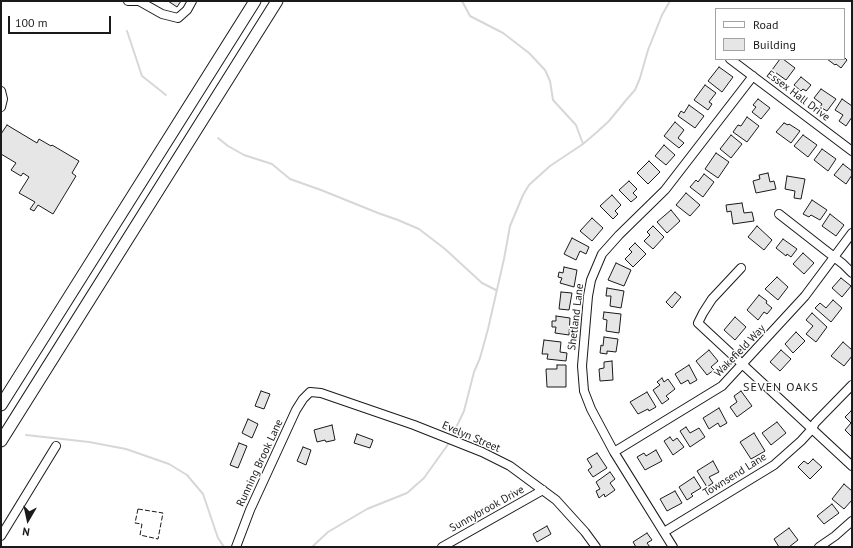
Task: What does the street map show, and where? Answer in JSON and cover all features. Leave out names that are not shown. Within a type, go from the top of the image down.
[{"type":"highway","points":[[1,405],[255,1]]},
{"type":"highway","points":[[1,441],[277,1]]},
{"type":"street","points":[[128,1],[139,1],[162,14],[178,18],[187,10],[192,1]]},
{"type":"street","name":"Essex Hall Drive","points":[[731,60],[852,151]]},
{"type":"street","name":"Shetland Lane","points":[[673,547],[614,452],[591,409],[584,391],[582,366],[588,296],[592,280],[602,254],[619,235],[665,190],[753,76]]},
{"type":"street","points":[[1,91],[3,99],[1,107]]},
{"type":"street","points":[[779,214],[852,273]]},
{"type":"street","name":"Wakefield Way","points":[[614,452],[722,386],[805,296],[852,233]]},
{"type":"street","points":[[741,268],[712,299],[703,312],[698,323],[852,466]]},
{"type":"street","name":"Townsend Lane","points":[[664,532],[774,465],[801,441],[812,429],[815,423],[852,385]]},
{"type":"street","name":"Evelyn Street","points":[[310,392],[321,393],[414,425],[482,452],[510,466],[556,500],[585,532],[596,547]]},
{"type":"street","name":"Running Brook Lane","points":[[236,547],[250,510],[296,410],[302,399],[310,392]]},
{"type":"street","points":[[1,536],[56,446]]},
{"type":"street","name":"Sunnybrook Drive","points":[[442,547],[543,490]]},
{"type":"street","points":[[819,547],[835,536],[852,521]]},
{"type":"building","points":[[168,1],[181,1],[177,7]]},
{"type":"building","points":[[845,58],[847,60],[841,68],[836,64],[835,65],[828,60],[845,60]]},
{"type":"building","points":[[779,60],[784,60],[795,68],[786,80],[772,70]]},
{"type":"building","points":[[719,67],[733,77],[722,92],[708,81]]},
{"type":"building","points":[[801,77],[811,85],[806,91],[803,89],[801,91],[794,85]]},
{"type":"building","points":[[705,85],[716,93],[709,102],[712,104],[708,110],[694,100]]},
{"type":"building","points":[[821,89],[836,99],[827,111],[820,107],[822,104],[814,98]]},
{"type":"building","points":[[758,99],[770,108],[761,119],[752,112],[756,107],[753,105]]},
{"type":"building","points":[[842,99],[852,106],[852,117],[846,126],[839,121],[843,115],[835,110]]},
{"type":"building","points":[[689,105],[704,116],[695,128],[678,116],[681,111],[684,113]]},
{"type":"building","points":[[747,117],[759,126],[747,142],[733,132],[738,125],[741,126]]},
{"type":"building","points":[[675,122],[684,130],[678,138],[684,143],[679,148],[664,136]]},
{"type":"building","points":[[784,123],[789,124],[800,131],[791,143],[776,132]]},
{"type":"building","points":[[7,125],[37,143],[39,139],[79,161],[72,173],[76,176],[53,214],[38,205],[34,211],[30,209],[35,202],[19,193],[29,177],[23,173],[21,176],[11,170],[16,163],[1,154],[1,134]]},
{"type":"building","points":[[731,135],[742,144],[731,158],[720,149]]},
{"type":"building","points":[[803,135],[817,145],[808,157],[794,146]]},
{"type":"building","points":[[664,145],[675,155],[666,165],[655,156]]},
{"type":"building","points":[[822,149],[836,159],[828,171],[814,160]]},
{"type":"building","points":[[716,153],[729,162],[718,178],[705,169]]},
{"type":"building","points":[[649,161],[660,172],[648,184],[637,173]]},
{"type":"building","points":[[843,164],[852,171],[852,175],[846,184],[834,175]]},
{"type":"building","points":[[768,173],[770,182],[774,181],[776,189],[756,193],[753,181],[760,179],[759,175]]},
{"type":"building","points":[[704,174],[714,182],[703,197],[690,187],[696,180],[698,182]]},
{"type":"building","points":[[787,176],[805,179],[801,199],[794,198],[795,191],[785,189]]},
{"type":"building","points":[[629,181],[637,189],[633,193],[637,197],[631,202],[619,190]]},
{"type":"building","points":[[686,193],[700,205],[690,216],[676,205]]},
{"type":"building","points":[[612,195],[621,205],[615,211],[618,214],[613,219],[600,206]]},
{"type":"building","points":[[812,200],[827,210],[820,220],[811,215],[809,217],[803,214]]},
{"type":"building","points":[[742,203],[744,213],[752,212],[754,221],[733,224],[731,211],[727,212],[726,205]]},
{"type":"building","points":[[671,210],[680,221],[667,233],[657,222]]},
{"type":"building","points":[[830,214],[844,225],[836,236],[822,226]]},
{"type":"building","points":[[592,218],[603,228],[592,241],[580,231]]},
{"type":"building","points":[[653,226],[664,237],[653,249],[644,241],[650,235],[647,232]]},
{"type":"building","points":[[757,226],[772,240],[764,250],[748,237]]},
{"type":"building","points":[[572,238],[589,247],[586,254],[580,251],[576,260],[564,254]]},
{"type":"building","points":[[783,239],[797,249],[791,257],[787,254],[786,256],[776,248]]},
{"type":"building","points":[[635,243],[646,254],[633,267],[625,259],[632,252],[629,249]]},
{"type":"building","points":[[803,253],[814,263],[804,274],[793,264]]},
{"type":"building","points":[[616,263],[631,270],[624,286],[608,280]]},
{"type":"building","points":[[564,267],[577,270],[574,287],[560,283],[562,278],[558,277],[559,272],[563,273]]},
{"type":"building","points":[[777,277],[788,287],[778,300],[765,289]]},
{"type":"building","points":[[841,278],[851,286],[842,297],[832,288]]},
{"type":"building","points":[[607,288],[624,291],[621,308],[610,306],[611,296],[606,296]]},
{"type":"building","points":[[561,292],[572,293],[569,310],[559,309]]},
{"type":"building","points":[[675,292],[681,297],[672,308],[666,302]]},
{"type":"building","points":[[759,295],[767,301],[766,303],[772,308],[767,314],[764,312],[758,320],[747,310]]},
{"type":"building","points":[[833,300],[842,308],[831,322],[815,308],[820,303],[826,308]]},
{"type":"building","points":[[604,312],[621,314],[619,333],[606,331],[607,320],[603,319]]},
{"type":"building","points":[[812,313],[827,327],[816,342],[806,334],[813,326],[806,320]]},
{"type":"building","points":[[556,316],[570,318],[569,335],[555,333],[556,327],[552,327],[552,321],[556,321]]},
{"type":"building","points":[[735,317],[746,327],[735,340],[724,330]]},
{"type":"building","points":[[796,332],[805,341],[793,353],[785,344]]},
{"type":"building","points":[[604,337],[618,339],[616,352],[607,351],[607,354],[600,353],[601,345],[603,346]]},
{"type":"building","points":[[544,340],[561,342],[560,352],[567,353],[566,361],[547,359],[548,354],[542,354]]},
{"type":"building","points":[[843,342],[852,350],[852,356],[844,366],[831,356]]},
{"type":"building","points":[[709,350],[718,361],[711,367],[714,370],[707,375],[696,361]]},
{"type":"building","points":[[781,350],[791,359],[780,371],[770,362]]},
{"type":"building","points":[[612,361],[613,380],[600,381],[599,369],[604,368],[604,362]]},
{"type":"building","points":[[557,365],[566,365],[566,387],[547,387],[546,369],[557,369]]},
{"type":"building","points":[[689,365],[697,380],[690,384],[688,380],[681,384],[675,374]]},
{"type":"building","points":[[662,378],[664,382],[668,379],[675,389],[666,396],[669,399],[662,404],[653,390],[660,385],[657,382]]},
{"type":"building","points":[[261,391],[270,394],[264,409],[255,406]]},
{"type":"building","points":[[741,391],[752,406],[737,417],[730,407],[737,402],[734,396]]},
{"type":"building","points":[[647,392],[656,407],[638,414],[630,402]]},
{"type":"building","points":[[719,408],[727,423],[720,427],[718,423],[709,429],[703,418]]},
{"type":"building","points":[[851,411],[852,437],[845,430],[851,423],[845,417]]},
{"type":"building","points":[[248,419],[258,424],[252,438],[242,433]]},
{"type":"building","points":[[777,422],[786,433],[771,445],[762,433]]},
{"type":"building","points":[[332,425],[335,440],[317,442],[314,430]]},
{"type":"building","points":[[686,427],[690,433],[699,428],[705,437],[690,447],[680,431]]},
{"type":"building","points":[[754,433],[765,451],[751,459],[740,442]]},
{"type":"building","points":[[357,434],[373,440],[370,448],[354,443]]},
{"type":"building","points":[[670,437],[673,441],[677,438],[684,447],[673,455],[664,441]]},
{"type":"building","points":[[239,443],[247,446],[238,468],[230,465]]},
{"type":"building","points":[[303,447],[311,450],[306,465],[297,461]]},
{"type":"building","points":[[656,450],[662,461],[645,470],[637,457],[644,453],[646,456]]},
{"type":"building","points":[[597,453],[607,468],[593,477],[588,470],[592,467],[587,459]]},
{"type":"building","points":[[813,459],[822,467],[810,479],[798,467],[804,461],[808,464]]},
{"type":"building","points":[[713,461],[719,472],[709,477],[713,483],[707,487],[697,471]]},
{"type":"building","points":[[610,472],[615,479],[610,483],[615,490],[605,497],[604,494],[599,498],[596,491],[600,489],[596,482]]},
{"type":"building","points":[[694,477],[701,488],[691,494],[693,496],[687,500],[679,487]]},
{"type":"building","points":[[844,484],[852,491],[852,500],[844,509],[832,499]]},
{"type":"building","points":[[675,491],[682,503],[667,511],[660,499]]},
{"type":"building","points":[[832,504],[839,513],[824,524],[817,516]]},
{"type":"building","points":[[547,526],[551,534],[537,542],[533,534]]},
{"type":"building","points":[[789,528],[798,540],[789,547],[779,547],[774,539]]},
{"type":"building","points":[[647,533],[652,540],[647,543],[650,547],[636,547],[633,542]]},
{"type":"waterway","points":[[462,1],[470,16],[503,33],[529,53],[545,70],[550,81],[553,100],[576,125],[583,144]]},
{"type":"waterway","points":[[453,434],[464,411],[474,372],[480,358],[504,259],[510,226],[523,195],[529,185],[550,166],[583,144],[609,121],[635,90],[648,50],[662,15],[670,1]]},
{"type":"waterway","points":[[127,31],[142,76],[166,95]]},
{"type":"waterway","points":[[218,138],[228,146],[244,155],[272,164],[290,179],[419,229],[445,249],[482,283],[496,290]]},
{"type":"waterway","points":[[26,435],[89,442],[126,449],[169,464],[187,475],[203,494],[218,538],[224,547]]},
{"type":"waterway","points":[[312,547],[328,532],[367,509],[407,493],[424,478],[449,443]]},
{"type":"fence","points":[[138,509],[163,513],[158,539],[140,535],[142,524],[135,523],[138,509]]},
{"type":"district","name":"SEVEN OAKS","points":[[781,388]]}]
